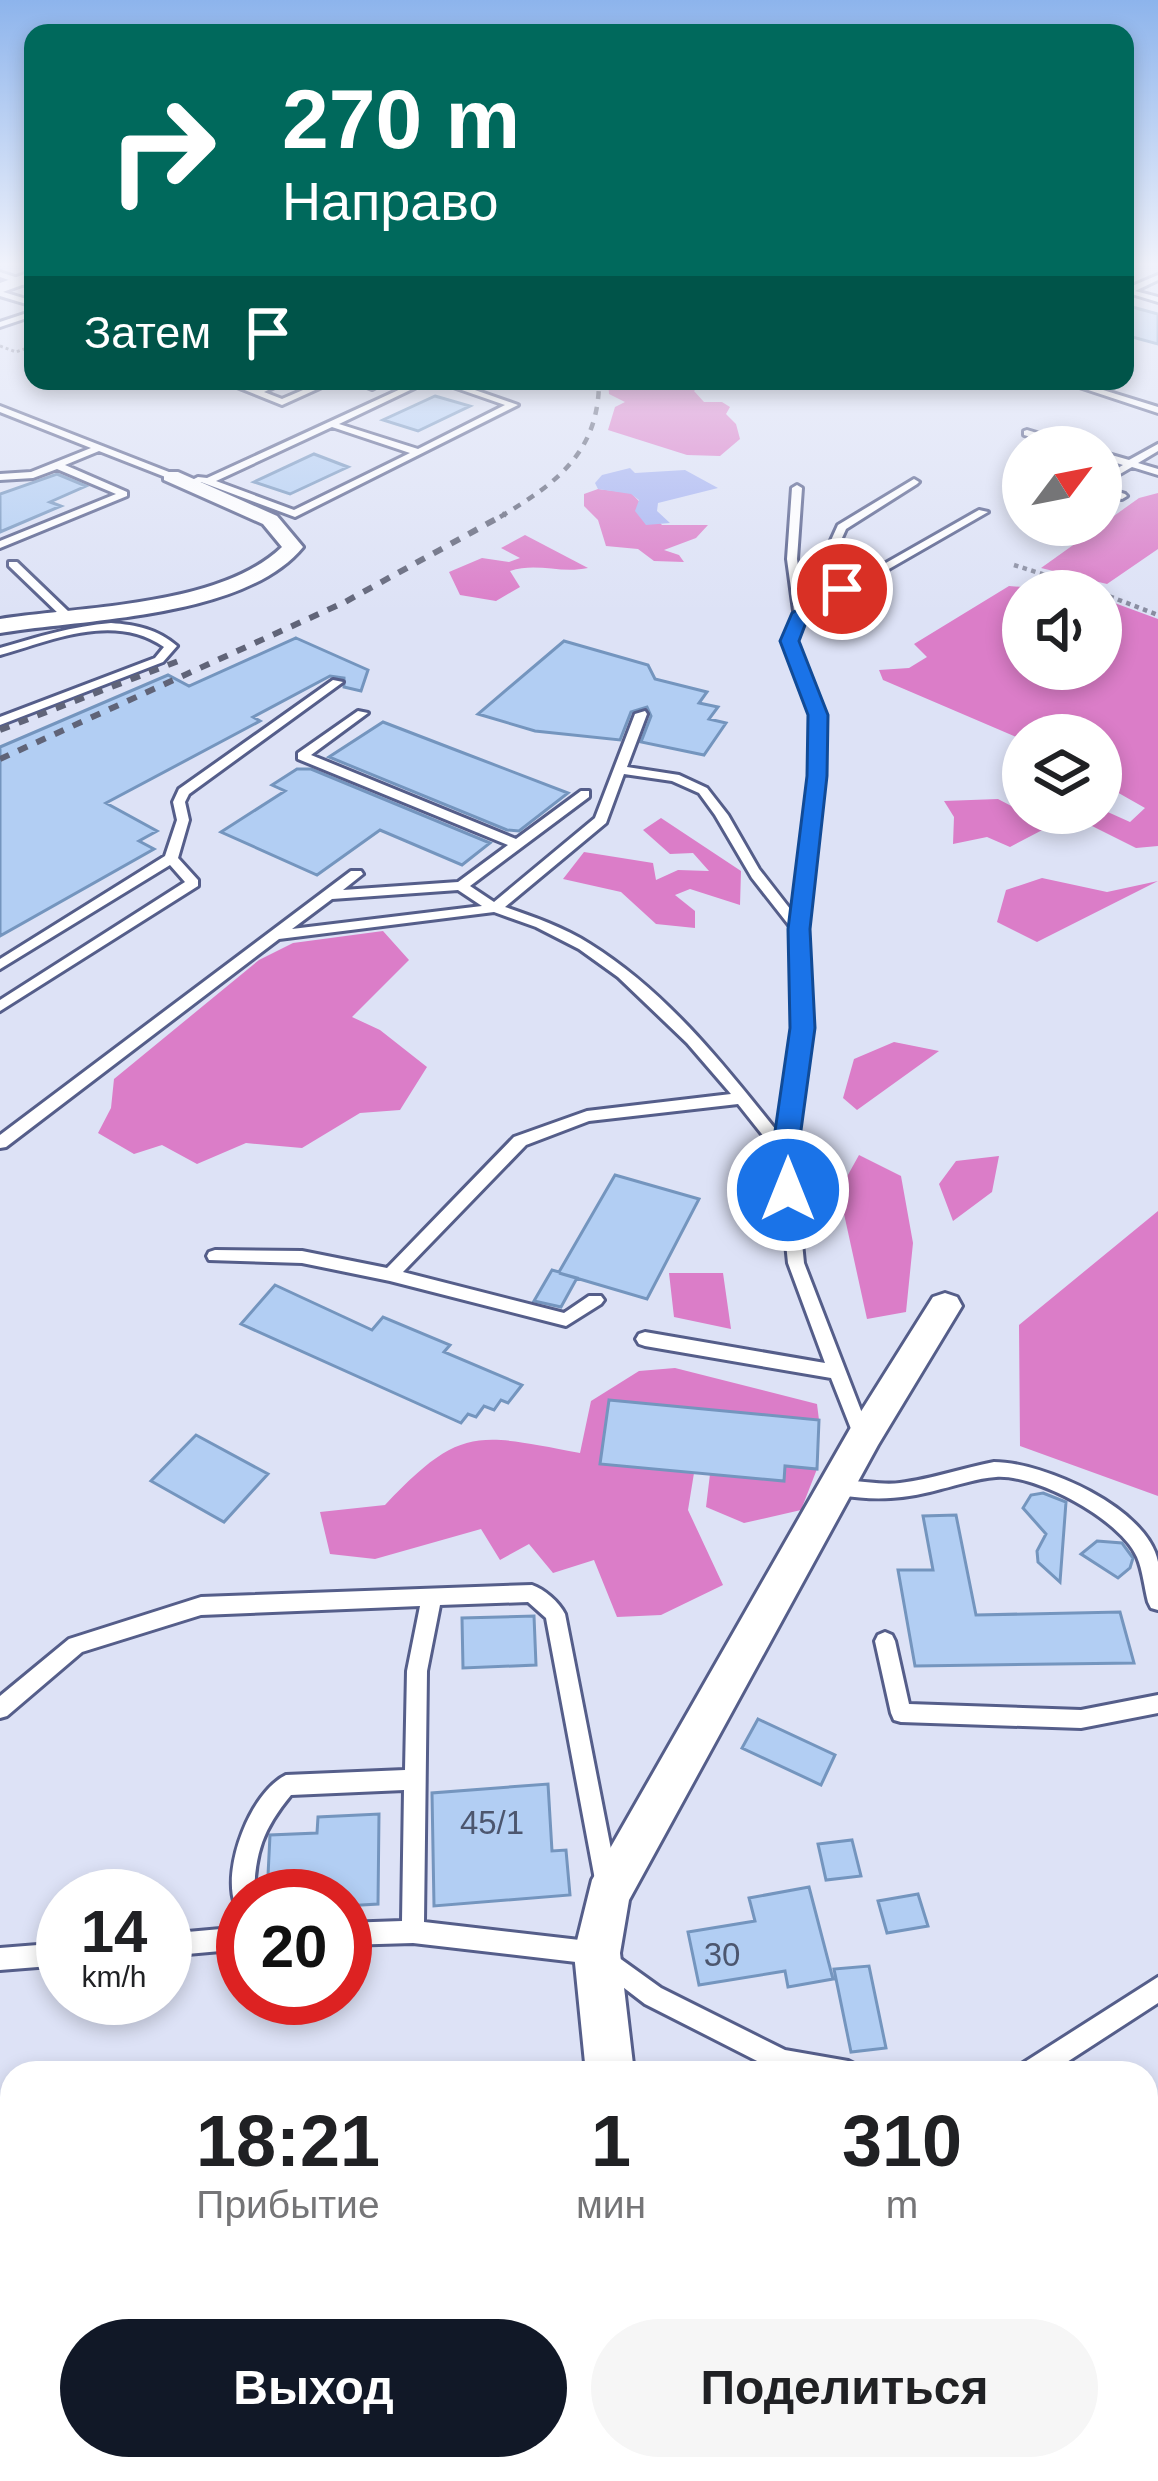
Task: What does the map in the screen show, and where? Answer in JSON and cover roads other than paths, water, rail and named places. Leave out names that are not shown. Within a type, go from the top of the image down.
[{"type":"street","points":[[0,626],[200,595],[284,562],[293,547],[270,520],[189,480]]},
{"type":"street","points":[[609,2061],[597,1953],[608,1894],[863,1439],[945,1306]]},
{"type":"lane","points":[[251,390],[282,402],[311,390]]},
{"type":"lane","points":[[256,392],[261,390]]},
{"type":"lane","points":[[189,480],[405,390]]},
{"type":"lane","points":[[0,409],[295,514],[512,405],[467,390]]},
{"type":"lane","points":[[1094,390],[1158,410]]},
{"type":"lane","points":[[331,424],[418,452]]},
{"type":"lane","points":[[0,477],[33,475],[99,448]]},
{"type":"lane","points":[[1122,471],[1158,448]]},
{"type":"lane","points":[[1122,461],[1158,472]]},
{"type":"lane","points":[[0,544],[124,494],[57,465]]},
{"type":"lane","points":[[863,1439],[796,1263],[785,1152],[802,1028],[799,929],[817,776],[818,715],[790,641],[842,527],[914,482]]},
{"type":"lane","points":[[797,488],[792,540],[799,617]]},
{"type":"lane","points":[[799,617],[983,512]]},
{"type":"lane","points":[[13,564],[64,613]]},
{"type":"lane","points":[[0,652],[84,629],[106,628],[158,634],[171,646],[159,660],[0,721]]},
{"type":"lane","points":[[0,964],[171,858],[183,820],[179,802],[183,792],[337,682]]},
{"type":"lane","points":[[362,713],[302,756],[517,844]]},
{"type":"lane","points":[[276,935],[495,908],[601,820],[641,714]]},
{"type":"lane","points":[[620,770],[669,775],[709,792],[721,806],[746,859],[799,929]]},
{"type":"lane","points":[[328,896],[461,886],[585,794]]},
{"type":"lane","points":[[0,1006],[193,884],[171,858]]},
{"type":"lane","points":[[0,1143],[356,874]]},
{"type":"lane","points":[[461,886],[495,908],[524,915],[608,959],[666,1010],[785,1152]]},
{"type":"lane","points":[[390,1275],[520,1141],[587,1116],[742,1098]]},
{"type":"lane","points":[[215,1256],[302,1257],[566,1320],[595,1300]]},
{"type":"lane","points":[[645,1339],[837,1372]]},
{"type":"lane","points":[[840,1487],[868,1494],[912,1492],[999,1468],[1076,1490],[1142,1546],[1158,1602]]},
{"type":"lane","points":[[0,1709],[76,1646],[201,1606],[532,1593],[555,1614],[608,1894]]},
{"type":"lane","points":[[413,1933],[417,1671],[432,1595]]},
{"type":"lane","points":[[885,1641],[902,1713],[1081,1719],[1158,1704]]},
{"type":"lane","points":[[243,1869],[255,1821],[286,1786],[416,1780]]},
{"type":"lane","points":[[372,1934],[413,1933],[597,1953],[653,1996],[781,2061]]},
{"type":"lane","points":[[0,1959],[36,1956]]},
{"type":"lane","points":[[1047,2061],[1158,1989]]},
{"type":"water","points":[[630,468],[635,473],[685,470],[718,488],[658,503],[657,511],[670,523],[646,525],[635,511],[639,500],[631,494],[598,489],[595,483],[602,475]]},
{"type":"railway","points":[[502,515],[571,463],[592,427],[598,390]]},
{"type":"railway","points":[[0,759],[345,602],[502,515]]},
{"type":"railway","points":[[0,730],[181,660]]}]
